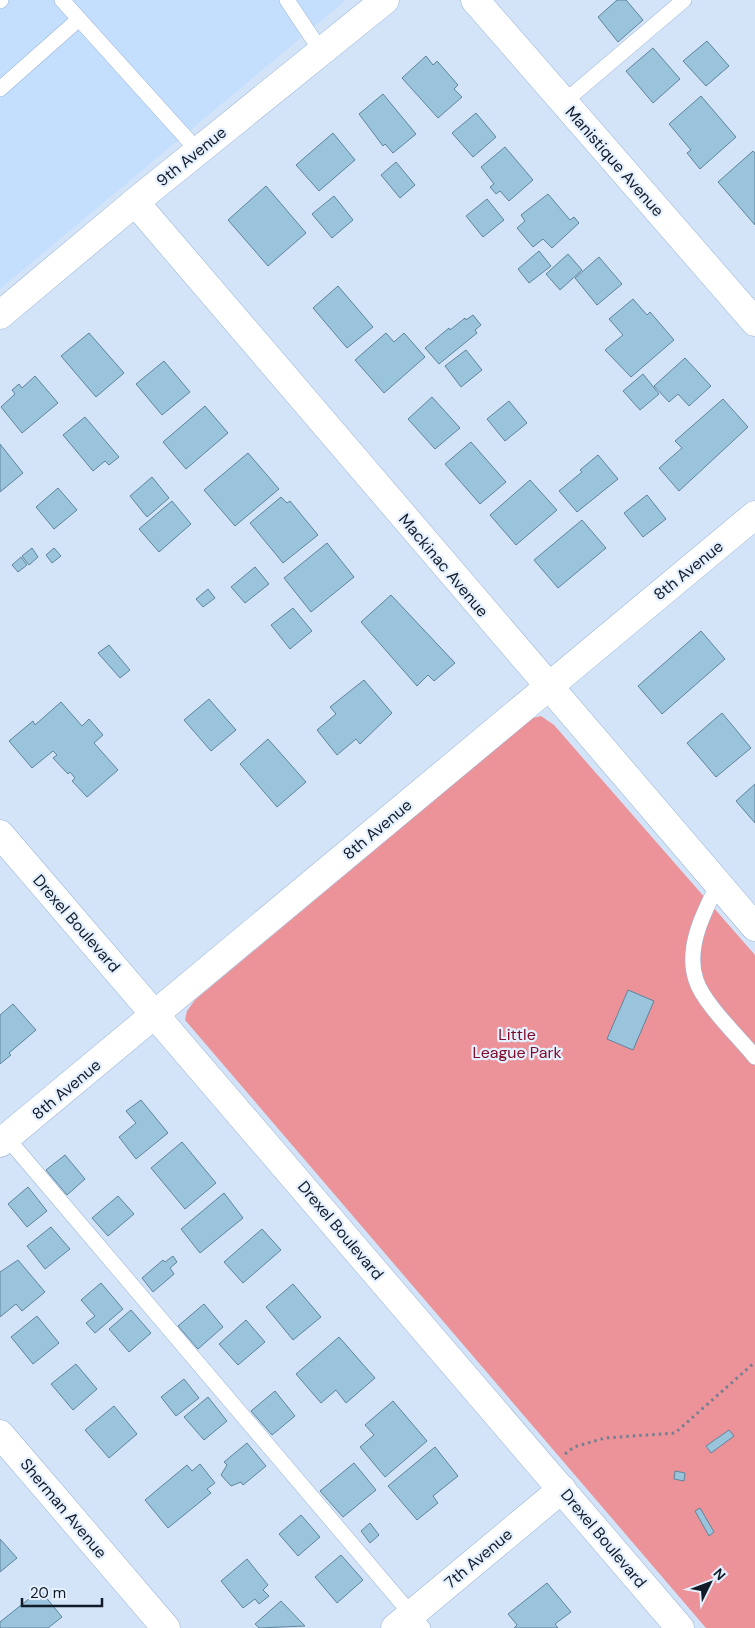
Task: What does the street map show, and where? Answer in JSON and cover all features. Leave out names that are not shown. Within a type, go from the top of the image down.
[{"type":"street","name":"9th Avenue","points":[[0,315],[135,202],[384,0]]},
{"type":"street","name":"Manistique Avenue","points":[[475,0],[755,322]]},
{"type":"street","name":"Mackinac Avenue","points":[[135,202],[755,927]]},
{"type":"street","name":"8th Avenue","points":[[3,1141],[547,686],[755,515]]},
{"type":"street","name":"Drexel Boulevard","points":[[0,834],[680,1628]]},
{"type":"street","name":"Sherman Avenue","points":[[0,1434],[166,1628]]},
{"type":"street","name":"7th Avenue","points":[[410,1624],[553,1479]]},
{"type":"lane","points":[[62,0],[198,151]]},
{"type":"lane","points":[[287,0],[321,51]]},
{"type":"lane","points":[[564,102],[684,0]]},
{"type":"lane","points":[[0,89],[79,19]]},
{"type":"lane","points":[[718,884],[702,915],[696,936],[693,956],[696,980],[710,1004],[755,1057]]},
{"type":"lane","points":[[3,1141],[410,1624]]},
{"type":"path","points":[[553,1479],[574,1447],[605,1438],[675,1433],[755,1362]]},
{"type":"shaded area","points":[[0,0],[346,0],[0,289]]},
{"type":"green space","name":"Little League Park","points":[[541,716],[554,725],[755,955],[755,1628],[706,1628],[185,1020],[187,1011],[195,1000],[533,718]]},
{"type":"building","points":[[617,0],[626,0],[643,20],[618,42],[598,17]]},
{"type":"building","points":[[707,41],[729,66],[706,86],[683,61]]},
{"type":"building","points":[[653,48],[680,79],[653,103],[626,71]]},
{"type":"building","points":[[426,56],[433,65],[437,61],[458,85],[454,89],[462,97],[438,118],[402,78]]},
{"type":"building","points":[[383,94],[416,134],[393,153],[385,144],[383,146],[359,114]]},
{"type":"building","points":[[701,96],[736,137],[700,169],[687,153],[691,150],[669,124]]},
{"type":"building","points":[[476,113],[496,137],[473,157],[452,133]]},
{"type":"building","points":[[333,133],[355,160],[319,191],[296,165]]},
{"type":"building","points":[[505,147],[533,180],[509,201],[500,191],[496,194],[490,187],[494,184],[481,167]]},
{"type":"building","points":[[753,151],[755,153],[755,225],[718,182]]},
{"type":"building","points":[[396,162],[415,185],[400,198],[381,175]]},
{"type":"building","points":[[266,186],[306,233],[268,266],[228,220]]},
{"type":"building","points":[[548,194],[570,220],[574,217],[579,223],[552,248],[543,239],[533,247],[517,228],[525,221],[521,215]]},
{"type":"building","points":[[334,196],[353,220],[332,238],[312,214]]},
{"type":"building","points":[[487,199],[504,220],[483,237],[466,216]]},
{"type":"building","points":[[539,251],[551,266],[529,283],[518,269]]},
{"type":"building","points":[[568,254],[582,270],[560,290],[546,274]]},
{"type":"building","points":[[599,257],[622,284],[597,305],[575,278]]},
{"type":"building","points":[[338,286],[373,327],[347,348],[313,308]]},
{"type":"building","points":[[633,299],[647,315],[650,312],[674,340],[631,377],[605,350],[623,335],[609,319]]},
{"type":"building","points":[[473,315],[481,325],[475,330],[477,333],[439,364],[425,348],[449,328],[450,330],[465,318],[466,320]]},
{"type":"building","points":[[89,333],[124,373],[96,397],[61,356]]},
{"type":"building","points":[[386,333],[394,342],[404,333],[425,357],[384,393],[355,360]]},
{"type":"building","points":[[466,350],[482,370],[461,387],[445,366]]},
{"type":"building","points":[[685,358],[711,386],[689,406],[678,394],[669,402],[654,386]]},
{"type":"building","points":[[164,361],[190,392],[162,415],[136,384]]},
{"type":"building","points":[[643,374],[659,394],[640,410],[623,391]]},
{"type":"building","points":[[35,376],[58,403],[22,433],[1,407],[15,394],[12,390],[19,384],[22,388]]},
{"type":"building","points":[[432,397],[460,428],[435,449],[408,419]]},
{"type":"building","points":[[723,399],[748,427],[679,491],[659,468],[682,448],[675,441]]},
{"type":"building","points":[[509,401],[527,423],[505,441],[487,419]]},
{"type":"building","points":[[205,406],[228,433],[186,469],[163,442]]},
{"type":"building","points":[[85,417],[119,457],[109,465],[105,461],[93,471],[63,435]]},
{"type":"building","points":[[471,442],[506,482],[480,504],[445,464]]},
{"type":"building","points":[[0,444],[23,473],[0,492]]},
{"type":"building","points":[[248,453],[279,489],[235,526],[204,490]]},
{"type":"building","points":[[598,455],[618,479],[577,512],[559,491],[582,472],[580,470]]},
{"type":"building","points":[[152,477],[169,498],[147,517],[130,496]]},
{"type":"building","points":[[530,480],[557,510],[516,545],[490,515]]},
{"type":"building","points":[[58,488],[77,510],[54,529],[36,507]]},
{"type":"building","points":[[647,495],[666,519],[643,537],[624,513]]},
{"type":"building","points":[[281,497],[287,503],[290,501],[318,535],[283,563],[250,523]]},
{"type":"building","points":[[172,501],[191,524],[159,552],[139,529]]},
{"type":"building","points":[[582,520],[606,548],[558,588],[534,560]]},
{"type":"building","points":[[327,543],[354,577],[311,612],[284,578]]},
{"type":"building","points":[[32,548],[38,557],[29,565],[22,556]]},
{"type":"building","points":[[54,548],[61,556],[52,563],[46,555]]},
{"type":"building","points":[[21,557],[27,565],[18,572],[12,565]]},
{"type":"building","points":[[255,567],[269,584],[245,603],[231,587]]},
{"type":"building","points":[[208,589],[215,598],[203,607],[196,599]]},
{"type":"building","points":[[391,595],[455,663],[434,681],[428,675],[417,686],[361,622]]},
{"type":"building","points":[[293,608],[312,631],[290,649],[271,625]]},
{"type":"building","points":[[701,631],[725,659],[662,714],[638,686]]},
{"type":"building","points":[[109,645],[130,670],[120,678],[98,653]]},
{"type":"building","points":[[364,680],[392,713],[360,744],[356,739],[337,755],[317,730],[336,714],[330,707]]},
{"type":"building","points":[[209,699],[236,730],[211,751],[184,720]]},
{"type":"building","points":[[61,702],[82,726],[89,719],[103,735],[94,743],[118,770],[87,797],[72,781],[75,778],[70,772],[68,774],[53,758],[57,755],[53,751],[32,768],[9,741],[33,721],[35,725]]},
{"type":"building","points":[[722,713],[751,748],[716,777],[687,743]]},
{"type":"building","points":[[268,739],[306,782],[277,807],[240,764]]},
{"type":"building","points":[[755,784],[755,823],[736,801]]},
{"type":"building","points":[[628,990],[654,1001],[633,1050],[607,1039]]},
{"type":"building","points":[[13,1004],[36,1030],[9,1053],[11,1055],[0,1064],[0,1015]]},
{"type":"building","points":[[141,1100],[168,1133],[136,1159],[119,1137],[136,1123],[126,1111]]},
{"type":"building","points":[[182,1142],[216,1183],[185,1209],[151,1168]]},
{"type":"building","points":[[65,1155],[85,1179],[67,1195],[46,1170]]},
{"type":"building","points":[[28,1187],[47,1211],[27,1227],[8,1204]]},
{"type":"building","points":[[224,1193],[243,1218],[200,1253],[181,1229]]},
{"type":"building","points":[[118,1196],[134,1214],[108,1236],[92,1218]]},
{"type":"building","points":[[51,1227],[70,1249],[45,1269],[27,1246]]},
{"type":"building","points":[[262,1229],[281,1250],[243,1283],[224,1262]]},
{"type":"building","points":[[173,1256],[177,1262],[170,1268],[174,1274],[153,1292],[142,1278],[163,1260],[165,1262]]},
{"type":"building","points":[[18,1260],[45,1292],[22,1311],[16,1304],[0,1317],[0,1272]]},
{"type":"building","points":[[101,1283],[123,1309],[95,1333],[86,1323],[95,1316],[81,1300]]},
{"type":"building","points":[[293,1284],[321,1317],[293,1340],[266,1307]]},
{"type":"building","points":[[204,1304],[223,1327],[198,1349],[178,1326]]},
{"type":"building","points":[[131,1310],[151,1333],[129,1352],[109,1329]]},
{"type":"building","points":[[37,1316],[59,1343],[33,1364],[11,1337]]},
{"type":"building","points":[[246,1320],[265,1342],[238,1365],[219,1344]]},
{"type":"building","points":[[339,1337],[375,1378],[346,1403],[336,1390],[321,1403],[296,1374]]},
{"type":"building","points":[[76,1364],[97,1389],[73,1410],[51,1384]]},
{"type":"building","points":[[184,1379],[199,1398],[176,1416],[161,1397]]},
{"type":"building","points":[[275,1391],[295,1416],[272,1435],[251,1411]]},
{"type":"building","points":[[208,1397],[227,1421],[204,1440],[184,1417]]},
{"type":"building","points":[[393,1401],[427,1441],[385,1477],[360,1447],[374,1435],[365,1425]]},
{"type":"building","points":[[114,1406],[137,1434],[109,1458],[85,1430]]},
{"type":"building","points":[[729,1430],[734,1436],[711,1453],[706,1446]]},
{"type":"building","points":[[247,1443],[266,1466],[243,1485],[241,1482],[231,1486],[221,1475],[227,1465],[224,1462]]},
{"type":"building","points":[[435,1447],[458,1476],[433,1496],[438,1503],[417,1520],[388,1486]]},
{"type":"building","points":[[354,1463],[376,1490],[343,1517],[320,1491]]},
{"type":"building","points":[[200,1464],[215,1483],[207,1489],[211,1493],[168,1528],[145,1500],[187,1465],[192,1471]]},
{"type":"building","points":[[675,1471],[685,1473],[684,1481],[674,1479]]},
{"type":"building","points":[[700,1508],[714,1532],[709,1536],[695,1511]]},
{"type":"building","points":[[301,1515],[320,1537],[298,1556],[279,1534]]},
{"type":"building","points":[[370,1523],[379,1535],[370,1543],[361,1531]]},
{"type":"building","points":[[0,1539],[17,1558],[0,1572]]},
{"type":"building","points":[[341,1555],[363,1580],[337,1603],[315,1577]]},
{"type":"building","points":[[247,1559],[268,1585],[263,1590],[269,1596],[259,1604],[255,1599],[243,1608],[221,1581]]},
{"type":"building","points":[[547,1583],[571,1612],[555,1624],[558,1628],[514,1628],[517,1625],[508,1614]]},
{"type":"building","points":[[40,1590],[62,1617],[48,1628],[0,1628],[0,1622]]},
{"type":"building","points":[[281,1601],[305,1626],[259,1628],[255,1624]]}]
